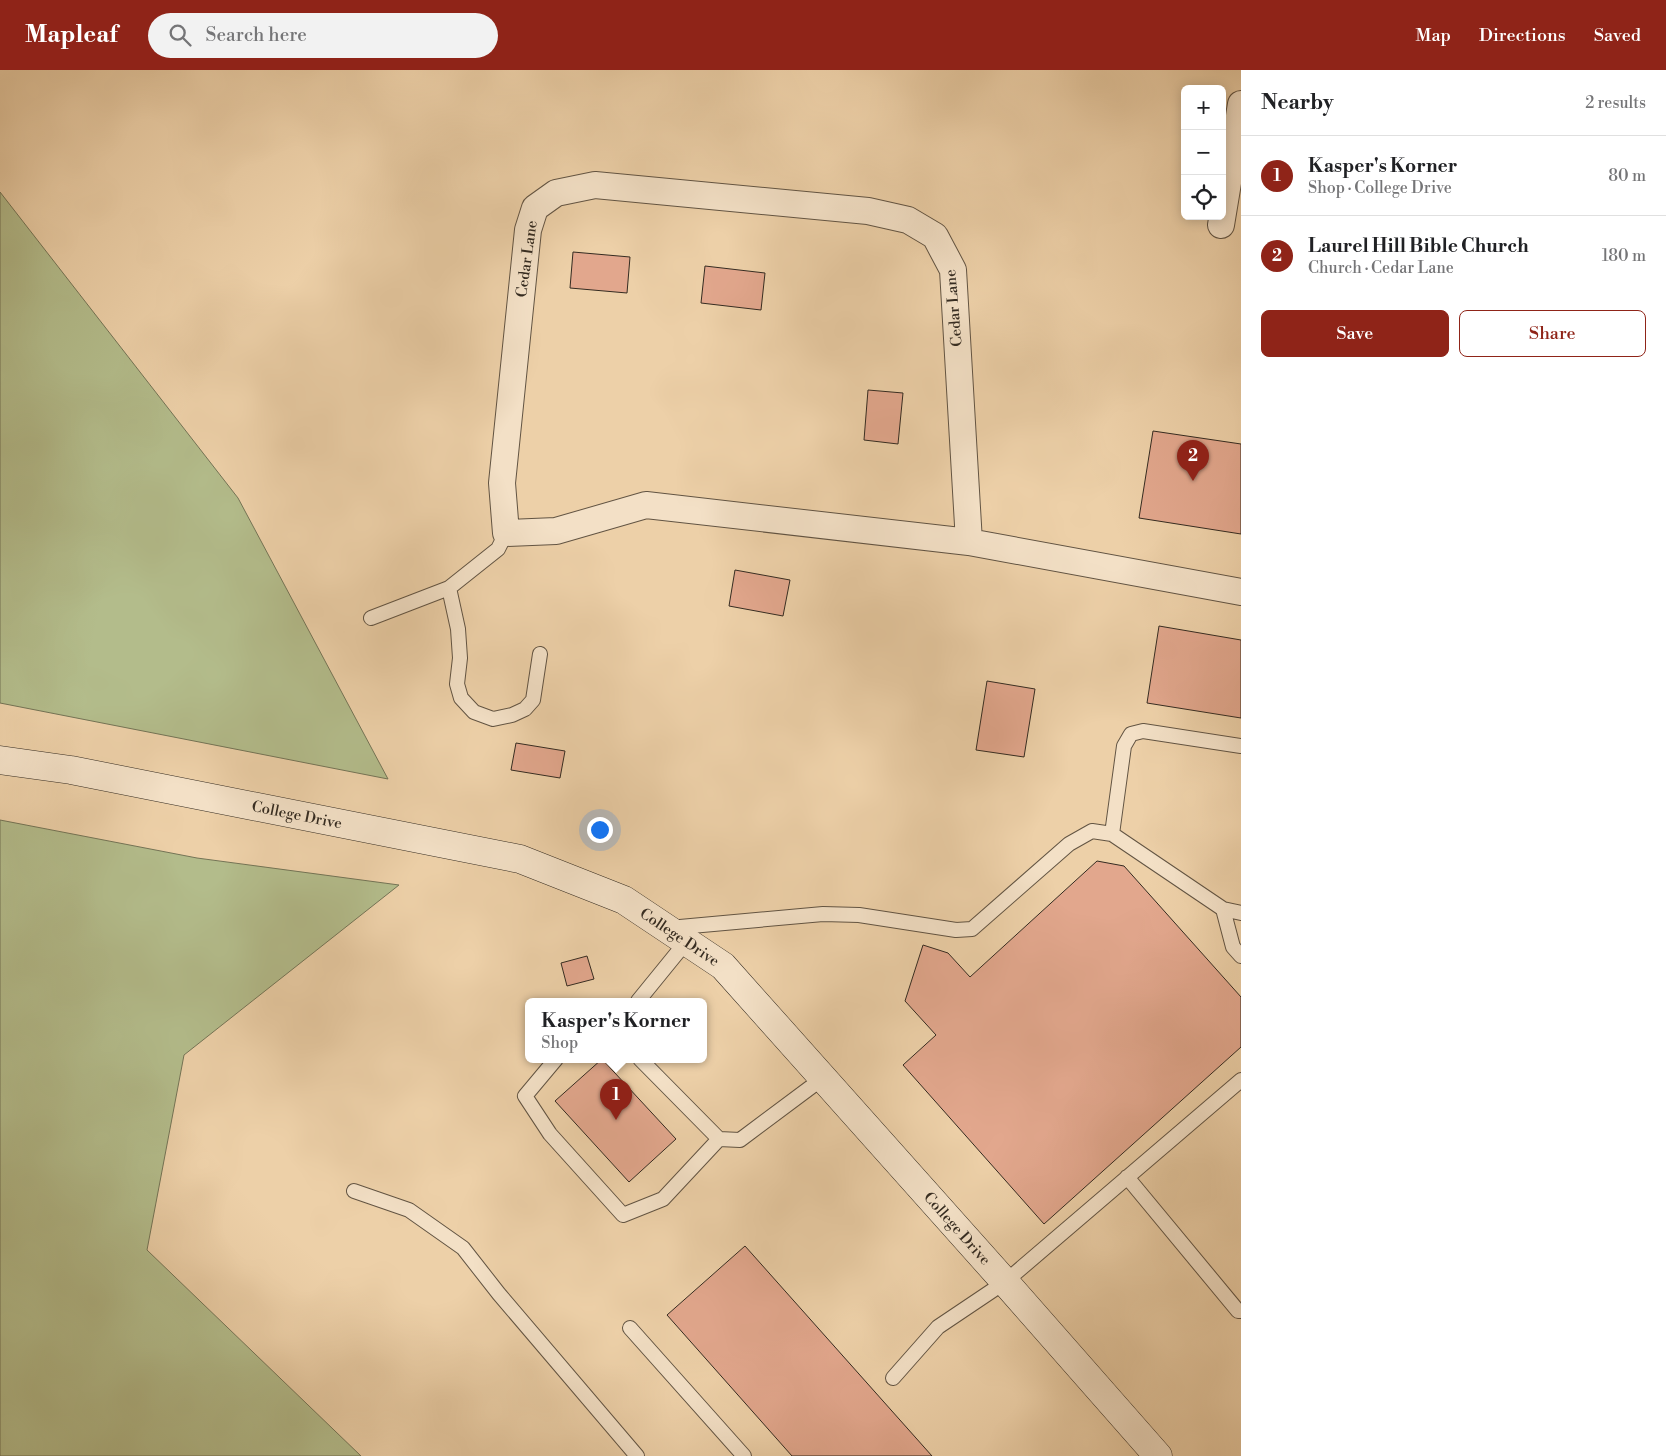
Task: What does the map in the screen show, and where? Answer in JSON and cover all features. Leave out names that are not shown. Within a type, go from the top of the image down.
[{"type":"main road","name":"College Drive","points":[[0,760],[71,770],[520,859],[624,900],[723,966],[1006,1282],[1158,1456]]},
{"type":"street","points":[[1221,225],[1241,104]]},
{"type":"street","name":"Cedar Lane","points":[[506,533],[502,484],[528,230],[535,208],[556,193],[595,184],[868,210],[908,220],[935,236],[953,270],[969,542]]},
{"type":"street","points":[[506,533],[556,531],[646,505],[969,542],[1241,592]]},
{"type":"lane","points":[[371,618],[449,588],[498,549],[506,533]]},
{"type":"lane","points":[[449,588],[458,629],[460,658],[457,684],[461,698],[474,712],[493,719],[512,715],[525,708],[533,700],[540,654]]},
{"type":"lane","points":[[1112,834],[1124,746],[1131,734],[1143,731],[1241,746]]},
{"type":"lane","points":[[640,998],[676,935],[823,914],[859,915],[956,930],[972,929],[1069,844],[1092,831],[1112,834],[1223,909],[1241,913]]},
{"type":"lane","points":[[1223,909],[1233,947],[1241,956]]},
{"type":"lane","points":[[553,1063],[525,1096],[550,1134],[623,1215],[663,1199],[719,1138]]},
{"type":"lane","points":[[644,1063],[719,1138],[740,1140],[823,1078]]},
{"type":"lane","points":[[893,1378],[938,1327],[1006,1282],[1241,1080]]},
{"type":"lane","points":[[1127,1177],[1238,1311],[1241,1312]]},
{"type":"lane","points":[[354,1191],[408,1210],[463,1248],[636,1456]]},
{"type":"lane","points":[[630,1328],[744,1456]]},
{"type":"green space","points":[[0,192],[238,498],[388,779],[0,703]]},
{"type":"green space","points":[[0,820],[197,858],[399,885],[184,1055],[147,1250],[361,1456],[0,1456]]},
{"type":"building","points":[[573,252],[630,257],[627,293],[570,288]]},
{"type":"building","points":[[705,266],[765,273],[761,310],[701,303]]},
{"type":"building","points":[[868,390],[903,393],[898,444],[864,440]]},
{"type":"building","points":[[1153,431],[1241,444],[1241,534],[1139,518]]},
{"type":"building","points":[[735,570],[790,580],[783,616],[729,606]]},
{"type":"building","points":[[1159,626],[1241,640],[1241,718],[1147,703]]},
{"type":"building","points":[[987,681],[1035,689],[1024,757],[976,750]]},
{"type":"building","points":[[516,743],[565,751],[560,778],[511,770]]},
{"type":"building","points":[[1097,861],[1124,866],[1241,997],[1241,1047],[1044,1224],[903,1065],[936,1035],[905,1001],[923,945],[948,953],[970,977]]},
{"type":"building","points":[[587,956],[594,979],[567,986],[561,963]]},
{"type":"building","points":[[598,1063],[606,1063],[676,1139],[629,1182],[555,1101]]},
{"type":"building","points":[[745,1246],[932,1456],[792,1456],[667,1315]]},
{"type":"place","name":"Laurel Hill Bible Church","points":[[1193,481]]},
{"type":"place","name":"Kasper's Korner","points":[[616,1120]]}]
